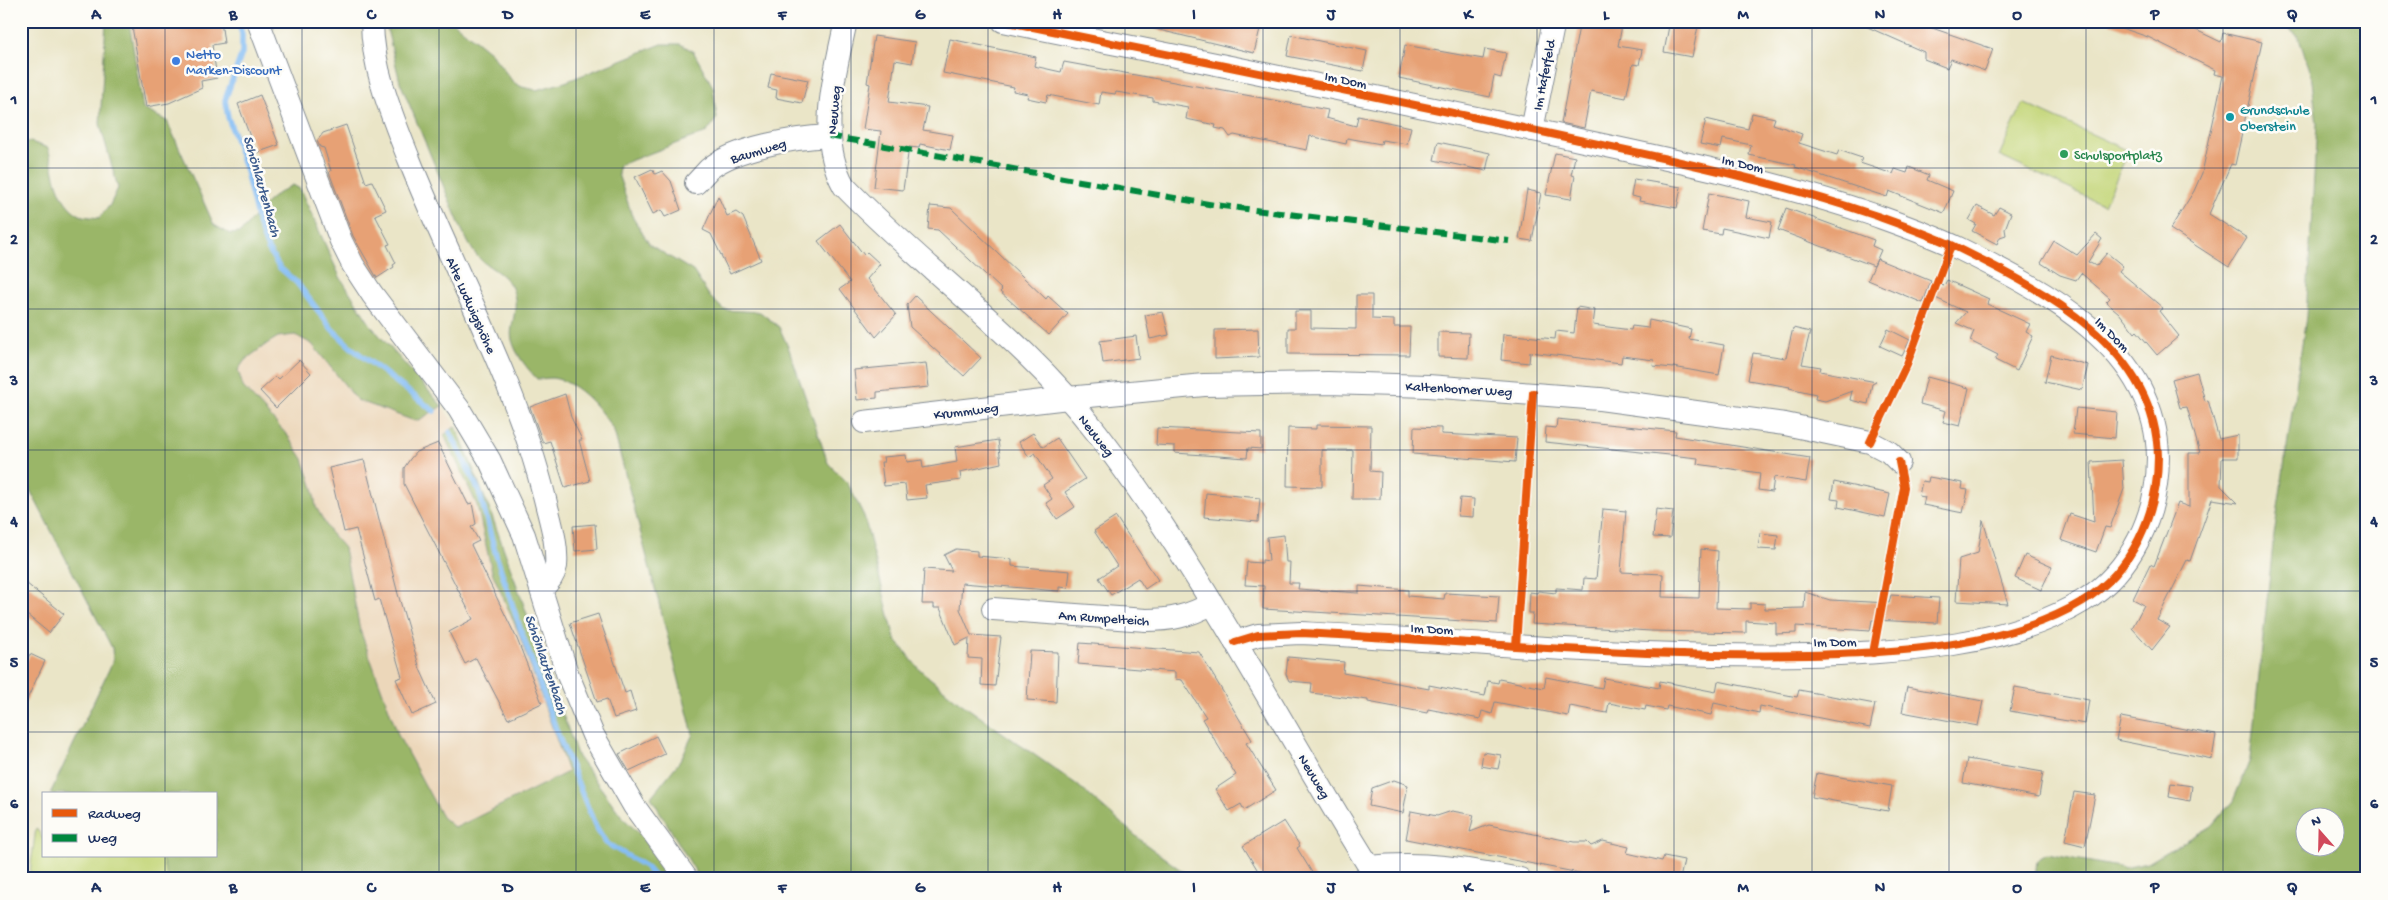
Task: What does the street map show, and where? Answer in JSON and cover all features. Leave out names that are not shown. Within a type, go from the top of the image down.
[{"type":"street","points":[[258,21],[340,240],[353,265],[372,294],[459,409],[490,461],[524,535],[567,673],[592,735],[634,806],[687,879]]},
{"type":"street","name":"Alte Ludwigshöhe","points":[[372,21],[378,69],[393,116],[507,383],[538,473],[556,555],[552,578],[542,588]]},
{"type":"street","name":"Neuweg","points":[[846,21],[831,110],[829,136],[837,173],[844,186],[1009,338],[1068,398],[1097,433],[1132,482],[1235,642],[1373,873]]},
{"type":"street","name":"Im Dom","points":[[1003,21],[1532,130],[1763,180],[1831,200],[1951,244],[2018,280],[2080,319],[2106,341],[2124,362],[2137,383],[2148,410],[2155,435],[2158,458],[2152,505],[2144,530],[2129,558],[2109,581],[2087,598],[2059,614],[1990,636],[1920,649],[1873,653],[1712,656],[1632,654],[1278,633],[1258,635],[1235,642]]},
{"type":"street","name":"Im Haferfeld","points":[[1532,130],[1554,21]]},
{"type":"street","name":"Baumweg","points":[[696,183],[710,169],[728,158],[779,142],[829,136]]},
{"type":"street","name":"Kaltenborner Weg","points":[[1068,398],[1204,385],[1267,383],[1428,386],[1524,392],[1610,400],[1785,424],[1870,442],[1889,452],[1899,462]]},
{"type":"street","name":"Krummweg","points":[[864,422],[1068,398]]},
{"type":"street","name":"Am Rumpelteich","points":[[993,608],[1162,620],[1184,617],[1211,604]]},
{"type":"street","points":[[1373,873],[1400,863],[1428,864],[1520,879]]},
{"type":"shaded area","points":[[295,335],[312,344],[357,400],[427,416],[442,406],[456,426],[444,436],[477,505],[492,572],[518,631],[568,772],[455,828],[442,817],[399,737],[360,630],[344,548],[330,532],[316,507],[313,488],[288,436],[243,387],[238,370],[244,360],[278,337]]},
{"type":"green space","points":[[106,21],[129,21],[143,109],[167,121],[214,225],[230,234],[240,233],[263,206],[283,190],[293,185],[300,189],[340,277],[372,327],[442,406],[419,420],[412,420],[357,400],[312,344],[295,335],[278,337],[268,343],[245,360],[238,370],[243,387],[288,436],[303,459],[313,488],[316,507],[330,532],[344,548],[360,630],[399,737],[442,817],[455,828],[568,772],[518,631],[492,572],[477,505],[444,435],[456,426],[492,516],[578,757],[623,818],[644,838],[674,879],[168,879],[162,858],[218,858],[218,792],[51,792],[113,661],[112,648],[30,490],[21,456],[21,142],[31,142],[48,148],[61,194],[66,202],[80,215],[99,218],[110,205],[118,188],[100,124]]},
{"type":"green space","points":[[385,21],[452,21],[491,53],[513,82],[522,87],[536,90],[565,82],[662,44],[680,44],[693,51],[713,87],[717,118],[707,132],[619,165],[618,174],[633,218],[650,245],[693,271],[710,297],[724,310],[760,312],[779,327],[789,349],[828,463],[847,482],[864,516],[895,639],[919,669],[959,702],[1076,784],[1144,843],[1193,879],[700,879],[651,797],[680,761],[693,734],[614,431],[596,406],[580,391],[562,380],[552,378],[537,379],[519,356],[511,334],[515,301],[511,286],[501,275],[478,257],[461,228],[400,82]]},
{"type":"green space","points":[[2278,21],[2367,21],[2367,879],[2035,879],[2037,860],[2047,854],[2124,868],[2148,863],[2211,826],[2233,801],[2250,760],[2274,535],[2306,317],[2317,123],[2311,73],[2298,36]]},
{"type":"green space","name":"Schulsportplatz","points":[[2023,103],[2129,151],[2104,205],[1999,156]]},
{"type":"green space","points":[[36,828],[42,837],[42,858],[162,858],[168,879],[29,879]]},
{"type":"building","name":"Netto Marken-Discount","points":[[131,21],[221,21],[224,43],[212,45],[217,78],[201,81],[202,88],[169,103],[146,107]]},
{"type":"building","points":[[1148,21],[1262,21],[1254,53],[1147,27]]},
{"type":"building","points":[[1580,21],[1623,21],[1618,46],[1642,50],[1639,65],[1633,64],[1626,98],[1591,91],[1584,128],[1561,123]]},
{"type":"building","points":[[1670,21],[1698,26],[1692,57],[1664,52]]},
{"type":"building","points":[[1854,21],[1912,21],[1993,49],[1985,71],[1951,59],[1947,68],[1924,59],[1924,52]]},
{"type":"building","name":"Grundschule Oberstein","points":[[2110,21],[2177,21],[2221,42],[2223,33],[2262,42],[2235,165],[2231,164],[2209,214],[2247,238],[2229,267],[2170,229],[2194,191],[2202,173],[2223,76],[2214,74],[2215,70],[2148,37],[2110,24]]},
{"type":"building","points":[[1291,35],[1367,51],[1363,71],[1287,56]]},
{"type":"building","points":[[874,36],[915,42],[912,63],[895,60],[889,102],[928,107],[923,130],[953,135],[950,150],[920,144],[919,148],[909,147],[903,190],[874,187],[881,131],[863,129],[870,84],[867,83]]},
{"type":"building","points":[[950,39],[1036,57],[1034,66],[1061,72],[1064,62],[1328,110],[1326,118],[1356,126],[1358,116],[1411,127],[1407,144],[1382,140],[1381,144],[1347,138],[1346,144],[1310,136],[1307,150],[1234,135],[1230,137],[1225,130],[1215,128],[1216,125],[1186,119],[1188,107],[1153,101],[1153,98],[1116,92],[1115,94],[1101,92],[1099,105],[1048,95],[1046,102],[1027,98],[1028,94],[1013,91],[1014,87],[943,73]]},
{"type":"building","points":[[1405,45],[1483,59],[1485,49],[1506,53],[1501,78],[1494,76],[1490,97],[1399,78]]},
{"type":"building","points":[[771,73],[808,80],[802,103],[776,98],[777,90],[768,88]]},
{"type":"building","points":[[260,95],[279,145],[256,153],[238,104]]},
{"type":"building","points":[[1752,113],[1775,118],[1773,124],[1802,134],[1799,143],[1837,155],[1839,150],[1862,158],[1860,163],[1893,174],[1895,169],[1907,173],[1909,167],[1929,175],[1927,180],[1953,191],[1944,213],[1889,191],[1887,197],[1795,167],[1796,165],[1749,155],[1751,145],[1723,139],[1721,148],[1700,144],[1706,119],[1748,129]]},
{"type":"building","points":[[346,125],[366,183],[372,181],[386,210],[375,215],[390,244],[387,245],[396,263],[393,265],[394,267],[377,278],[353,236],[329,172],[331,171],[324,148],[320,147],[317,141],[323,133]]},
{"type":"building","points":[[1438,142],[1490,153],[1486,171],[1434,160]]},
{"type":"building","points":[[1555,153],[1575,157],[1571,175],[1575,176],[1571,199],[1546,195]]},
{"type":"building","points":[[652,169],[655,174],[662,171],[671,181],[681,210],[665,217],[661,210],[653,214],[635,177]]},
{"type":"building","points":[[1634,179],[1681,187],[1677,208],[1639,201],[1640,198],[1631,196]]},
{"type":"building","points":[[1527,190],[1541,193],[1532,241],[1519,239]]},
{"type":"building","points":[[1709,193],[1749,201],[1746,217],[1772,222],[1769,238],[1722,228],[1721,234],[1702,231]]},
{"type":"building","points":[[718,196],[727,216],[736,212],[743,217],[761,260],[730,274],[711,234],[703,230]]},
{"type":"building","points":[[930,206],[951,208],[1046,299],[1048,296],[1068,314],[1049,335],[1000,292],[1002,290],[938,230],[928,229]]},
{"type":"building","points":[[1977,206],[1994,215],[1999,207],[2011,213],[2005,229],[2006,235],[2000,237],[1997,244],[1972,231],[1976,224],[1969,220]]},
{"type":"building","points":[[1786,208],[1874,240],[1872,246],[1881,250],[1874,266],[1778,230]]},
{"type":"building","points":[[840,224],[864,255],[867,252],[880,264],[867,279],[896,315],[876,337],[840,289],[850,282],[818,241]]},
{"type":"building","points":[[2096,234],[2102,239],[2088,262],[2096,266],[2107,253],[2123,266],[2119,271],[2163,308],[2159,311],[2179,336],[2157,355],[2137,331],[2135,333],[2119,313],[2106,302],[2110,298],[2081,273],[2076,280],[2060,275],[2041,263],[2054,241],[2077,255]]},
{"type":"building","points":[[1877,259],[1931,281],[1923,303],[1868,280]]},
{"type":"building","points":[[1947,280],[1989,299],[1987,304],[2030,324],[2026,332],[2033,336],[2017,371],[1995,360],[1998,355],[1970,341],[1974,331],[1956,323],[1966,312],[1929,295],[1935,283],[1944,286]]},
{"type":"building","points":[[1356,295],[1372,295],[1372,319],[1394,320],[1394,327],[1410,327],[1409,355],[1288,354],[1288,328],[1295,328],[1295,311],[1311,311],[1311,328],[1356,329]]},
{"type":"building","points":[[915,296],[981,358],[964,376],[910,327],[907,305]]},
{"type":"building","points":[[1577,307],[1595,310],[1593,325],[1631,330],[1632,326],[1648,328],[1649,320],[1691,329],[1689,339],[1724,345],[1719,375],[1673,367],[1653,366],[1654,360],[1622,356],[1621,363],[1530,352],[1529,363],[1501,360],[1503,334],[1555,339],[1556,331],[1574,333]]},
{"type":"building","points":[[1163,312],[1169,335],[1150,339],[1145,315]]},
{"type":"building","points":[[1793,328],[1810,332],[1802,364],[1821,367],[1820,371],[1876,382],[1872,384],[1868,404],[1850,400],[1852,391],[1825,401],[1815,399],[1816,394],[1790,387],[1748,380],[1753,353],[1786,358]]},
{"type":"building","points":[[1258,329],[1259,357],[1215,359],[1215,330]]},
{"type":"building","points":[[1888,329],[1910,340],[1902,356],[1880,346]]},
{"type":"building","points":[[1438,332],[1469,333],[1468,358],[1438,357]]},
{"type":"building","points":[[1136,336],[1139,358],[1103,363],[1100,341]]},
{"type":"building","points":[[2051,355],[2088,365],[2082,390],[2045,382]]},
{"type":"building","points":[[299,360],[311,373],[276,408],[260,391],[276,376],[279,379]]},
{"type":"building","points":[[926,363],[929,387],[877,392],[877,398],[857,400],[854,370]]},
{"type":"building","points":[[2197,372],[2205,401],[2208,400],[2219,439],[2238,435],[2238,458],[2222,458],[2221,486],[2238,503],[2212,499],[2190,561],[2187,560],[2157,620],[2170,627],[2152,650],[2132,628],[2144,605],[2133,599],[2150,564],[2154,566],[2178,503],[2189,507],[2189,453],[2200,453],[2187,407],[2180,408],[2172,379]]},
{"type":"building","points":[[1927,377],[1969,388],[1960,426],[1943,422],[1946,411],[1920,404]]},
{"type":"building","points":[[565,394],[571,417],[582,440],[579,440],[590,481],[565,488],[550,441],[543,443],[530,407]]},
{"type":"building","points":[[2076,408],[2117,412],[2115,438],[2073,434]]},
{"type":"building","points":[[1557,419],[1676,431],[1675,436],[1810,458],[1806,482],[1774,477],[1772,492],[1758,490],[1760,473],[1697,464],[1698,458],[1545,442],[1546,427],[1556,428]]},
{"type":"building","points":[[1316,425],[1371,426],[1370,471],[1381,472],[1380,499],[1352,499],[1353,450],[1322,450],[1322,487],[1287,486],[1288,428],[1316,429]]},
{"type":"building","points":[[1414,427],[1441,428],[1441,434],[1517,438],[1515,462],[1413,454]]},
{"type":"building","points":[[1157,428],[1261,433],[1261,449],[1248,448],[1247,458],[1175,453],[1175,446],[1156,445]]},
{"type":"building","points":[[1033,433],[1043,447],[1057,438],[1085,479],[1065,492],[1075,507],[1057,519],[1046,503],[1052,499],[1043,485],[1052,479],[1035,453],[1029,457],[1019,442]]},
{"type":"building","points":[[998,440],[1001,463],[960,472],[961,480],[925,485],[927,498],[907,500],[905,484],[884,486],[881,462],[884,462],[883,457],[906,455],[907,462],[922,460],[923,468],[957,462],[955,447]]},
{"type":"building","points":[[438,443],[468,504],[472,503],[476,524],[471,527],[479,541],[471,545],[517,639],[542,703],[508,719],[476,658],[465,664],[449,632],[473,619],[404,484],[404,468],[410,459],[416,452]]},
{"type":"building","points":[[364,460],[398,594],[420,669],[436,704],[412,715],[396,679],[402,677],[379,599],[375,601],[356,529],[344,532],[329,468]]},
{"type":"building","points":[[2122,460],[2124,489],[2110,528],[2105,527],[2096,552],[2061,540],[2070,514],[2094,522],[2091,462]]},
{"type":"building","points":[[1929,477],[1963,483],[1962,489],[1968,490],[1963,513],[1923,505],[1925,497],[1919,496],[1922,481],[1928,482]]},
{"type":"building","points":[[1834,482],[1890,494],[1885,517],[1838,507],[1839,500],[1831,499]]},
{"type":"building","points":[[1206,493],[1260,498],[1258,522],[1204,517]]},
{"type":"building","points":[[1460,498],[1474,499],[1473,517],[1458,516]]},
{"type":"building","points":[[1603,509],[1626,511],[1621,572],[1663,574],[1662,597],[1699,598],[1701,549],[1718,551],[1716,608],[1750,609],[1750,603],[1765,604],[1765,609],[1804,608],[1805,592],[1830,600],[1889,603],[1891,595],[1939,598],[1937,623],[1872,620],[1870,631],[1796,626],[1796,633],[1776,634],[1776,623],[1746,621],[1746,633],[1651,631],[1532,624],[1533,613],[1529,613],[1530,592],[1556,593],[1556,588],[1583,590],[1584,578],[1596,579]]},
{"type":"building","points":[[1656,509],[1673,511],[1670,538],[1653,537]]},
{"type":"building","points":[[1116,517],[1158,580],[1145,589],[1138,578],[1111,595],[1099,578],[1117,566],[1094,531]]},
{"type":"building","points":[[1983,520],[2008,604],[1956,601],[1959,559],[1978,553]]},
{"type":"building","points":[[595,524],[597,549],[575,551],[573,526]]},
{"type":"building","points":[[1760,533],[1778,535],[1776,550],[1758,549]]},
{"type":"building","points":[[1284,535],[1286,562],[1290,562],[1289,583],[1299,583],[1298,589],[1359,593],[1359,586],[1408,590],[1408,596],[1444,599],[1445,593],[1499,596],[1497,623],[1263,609],[1264,586],[1245,585],[1247,562],[1262,563],[1262,560],[1269,561],[1267,537]]},
{"type":"building","points":[[956,549],[977,551],[977,556],[1012,559],[1012,566],[1070,571],[1068,588],[1059,587],[1059,591],[962,583],[960,609],[971,635],[1001,637],[995,686],[981,685],[982,659],[968,658],[969,638],[955,645],[940,608],[934,608],[934,604],[922,604],[924,569],[952,571],[944,555]]},
{"type":"building","points":[[2025,555],[2052,567],[2041,590],[2015,578]]},
{"type":"building","points":[[21,579],[64,614],[49,633],[21,610]]},
{"type":"building","points":[[598,614],[625,693],[630,691],[636,711],[614,718],[607,699],[597,702],[570,623]]},
{"type":"building","points":[[1080,643],[1199,652],[1252,740],[1246,743],[1276,790],[1244,810],[1241,804],[1229,811],[1215,789],[1236,775],[1202,719],[1206,717],[1182,680],[1175,679],[1175,672],[1078,664]]},
{"type":"building","points":[[1030,651],[1058,652],[1056,702],[1027,700]]},
{"type":"building","points":[[30,654],[45,661],[21,712],[21,662],[25,664]]},
{"type":"building","points":[[1288,657],[1344,662],[1343,673],[1429,689],[1429,685],[1485,696],[1488,681],[1498,683],[1499,679],[1544,688],[1546,677],[1602,688],[1604,678],[1659,688],[1660,681],[1716,692],[1718,681],[1797,697],[1799,690],[1875,704],[1870,728],[1760,706],[1759,713],[1714,703],[1711,715],[1667,706],[1666,710],[1646,706],[1645,710],[1609,703],[1607,713],[1570,706],[1568,716],[1495,702],[1492,714],[1482,711],[1480,719],[1428,709],[1427,713],[1368,702],[1368,700],[1311,693],[1312,683],[1289,681],[1286,674]]},
{"type":"building","points":[[1907,687],[1983,701],[1978,726],[1902,712]]},
{"type":"building","points":[[2015,687],[2089,700],[2085,724],[2010,711]]},
{"type":"building","points":[[2121,717],[2216,735],[2212,759],[2116,740]]},
{"type":"building","points":[[656,736],[665,754],[629,771],[619,754]]},
{"type":"building","points":[[1483,752],[1501,755],[1498,769],[1481,766]]},
{"type":"building","points":[[1967,759],[2043,772],[2039,797],[1963,783]]},
{"type":"building","points":[[1817,773],[1892,786],[1888,811],[1812,797]]},
{"type":"building","points":[[1394,780],[1408,785],[1403,813],[1369,806],[1372,788]]},
{"type":"building","points":[[2171,783],[2192,786],[2190,801],[2169,797]]},
{"type":"building","points":[[2074,792],[2095,795],[2085,846],[2065,841]]},
{"type":"building","points":[[1411,811],[1437,816],[1452,811],[1474,815],[1470,832],[1489,825],[1574,842],[1587,842],[1591,846],[1603,841],[1629,847],[1627,853],[1662,861],[1664,856],[1684,860],[1680,879],[1610,879],[1406,839]]},
{"type":"building","points":[[1284,821],[1300,846],[1297,848],[1316,879],[1263,879],[1243,846]]},
{"type":"waterway","name":"Schönlautenbach","points":[[238,21],[242,34],[242,53],[225,100],[228,117],[246,171],[259,226],[268,249],[279,267],[297,283],[332,329],[353,349],[434,411]]},
{"type":"waterway","name":"Schönlautenbach","points":[[450,432],[479,491],[496,555],[520,628],[558,735],[595,825],[606,843],[646,867],[656,879]]},
{"type":"marked path","points":[[829,136],[1214,205],[1509,241]]},
{"type":"cycle path","points":[[1003,21],[1363,94],[1653,156],[1764,182],[1874,215],[1927,234],[1958,248],[2025,283],[2058,304],[2089,327],[2116,354],[2138,384],[2152,418],[2158,457],[2157,478],[2147,520],[2139,539],[2128,557],[2100,589],[2083,601],[2053,617],[2020,629],[1986,638],[1914,649],[1809,655],[1698,655],[1625,652],[1301,633],[1258,635],[1235,642]]},
{"type":"cycle path","points":[[1870,442],[1907,364],[1951,245]]},
{"type":"cycle path","points":[[1516,646],[1533,393]]},
{"type":"cycle path","points":[[1873,653],[1904,487],[1899,462]]},
{"type":"place","name":"Netto Marken-Discount","points":[[176,61]]},
{"type":"place","name":"Grundschule Oberstein","points":[[2230,117]]},
{"type":"place","name":"Schulsportplatz","points":[[2064,154]]}]
